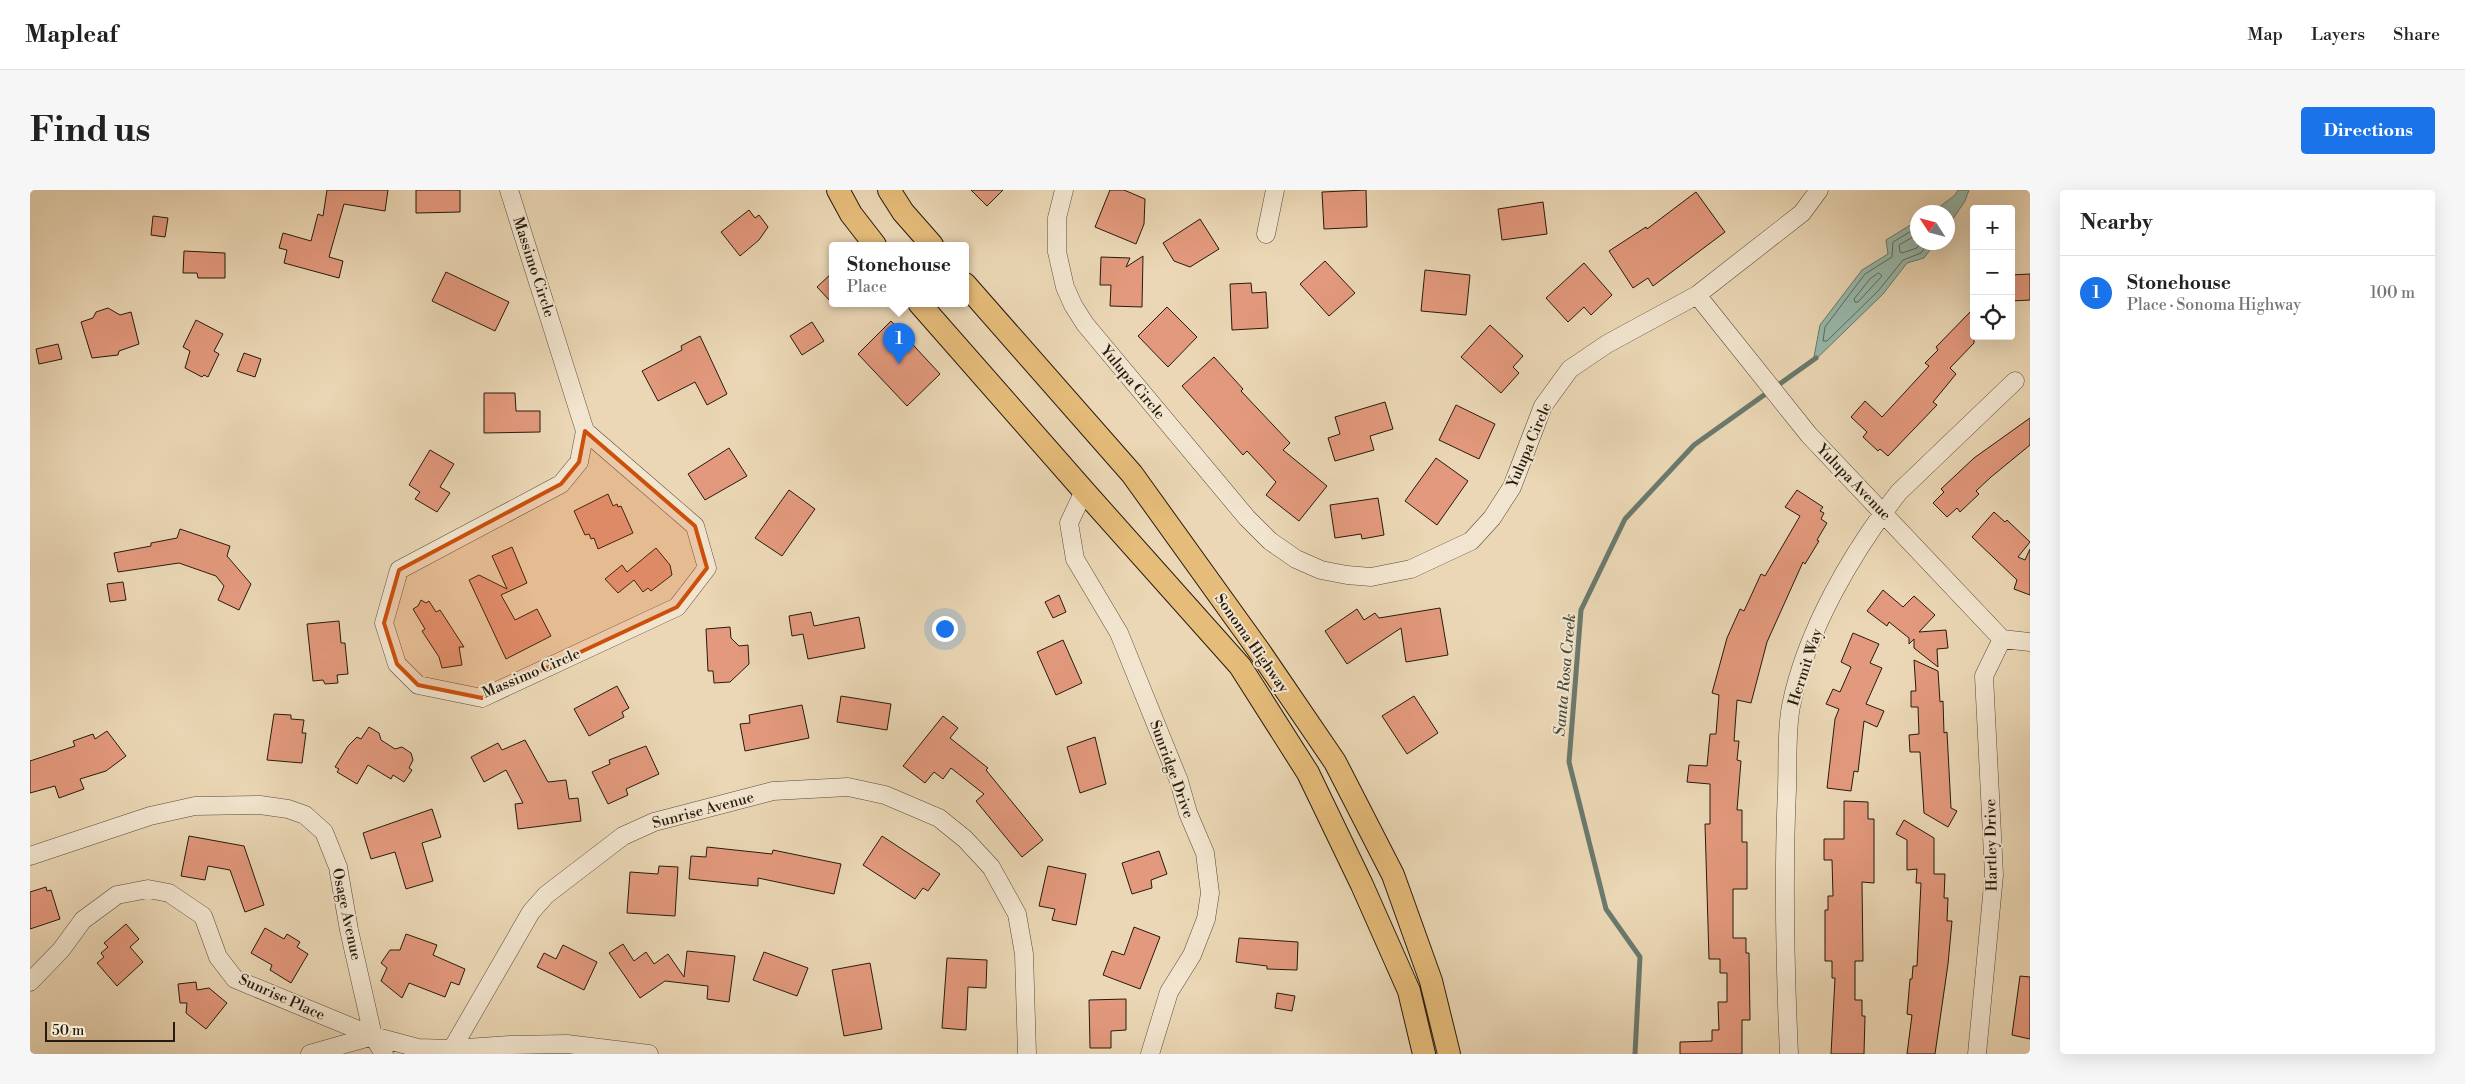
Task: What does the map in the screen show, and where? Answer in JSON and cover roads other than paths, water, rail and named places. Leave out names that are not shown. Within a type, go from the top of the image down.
[{"type":"main road","points":[[838,190],[851,214],[873,242]]},
{"type":"main road","points":[[889,190],[903,212],[929,242]]},
{"type":"main road","name":"Sonoma Highway","points":[[969,289],[1132,474],[1260,652],[1335,762],[1393,875],[1431,981],[1449,1054]]},
{"type":"main road","name":"Sonoma Highway","points":[[923,307],[1240,666],[1308,773],[1409,991],[1424,1054]]},
{"type":"street","name":"Massimo Circle","points":[[510,190],[585,431],[579,462],[562,484],[399,570],[384,623],[397,664],[418,685],[482,698],[677,607],[707,568],[695,526],[585,431]]},
{"type":"street","name":"Yulupa Circle","points":[[1064,190],[1057,218],[1059,269],[1065,287],[1085,324],[1247,518],[1270,541],[1296,559],[1321,570],[1371,577],[1411,569],[1471,541],[1492,518],[1512,487],[1543,406],[1570,369],[1606,344],[1697,295],[1802,213],[1819,190]]},
{"type":"street","points":[[1266,234],[1275,190]]},
{"type":"street","name":"Yulupa Avenue","points":[[1697,295],[1809,435],[2002,639]]},
{"type":"street","name":"Hermit Way","points":[[1789,1054],[1784,850],[1791,707],[1808,650],[1829,600],[1883,512],[1899,492],[2015,381]]},
{"type":"street","name":"Sunridge Drive","points":[[1084,491],[1069,523],[1075,559],[1119,633],[1177,776],[1188,813],[1205,853],[1210,893],[1206,919],[1192,955],[1169,992],[1150,1054]]},
{"type":"street","points":[[2002,639],[2030,642]]},
{"type":"street","name":"Hartley Drive","points":[[1976,1054],[1994,875],[1984,676],[2002,639]]},
{"type":"street","name":"Sunrise Avenue","points":[[452,1049],[531,912],[546,895],[623,836],[654,822],[773,791],[848,787],[885,795],[939,818],[965,838],[990,867],[1017,914],[1024,954],[1027,1054]]},
{"type":"street","name":"Osage Avenue","points":[[30,856],[150,816],[195,806],[260,805],[288,808],[305,815],[324,832],[338,867],[349,930],[373,1036],[384,1054]]},
{"type":"street","name":"Sunrise Place","points":[[30,982],[61,950],[83,920],[118,894],[148,889],[169,894],[203,916],[218,957],[235,979],[373,1036]]},
{"type":"street","points":[[310,1054],[373,1036],[418,1048],[452,1049],[567,1044],[649,1054]]},
{"type":"water","points":[[1958,190],[1969,190],[1965,201],[1955,216],[1955,205],[1942,205],[1955,195]]},
{"type":"water","points":[[1910,225],[1910,250],[1930,250],[1924,258],[1907,263],[1883,294],[1813,362],[1820,325],[1862,270],[1888,254],[1886,240]]},
{"type":"waterway","name":"Santa Rosa Creek","points":[[1635,1054],[1640,957],[1606,909],[1569,762],[1581,610],[1625,519],[1694,445],[1816,358]]},
{"type":"place","name":"Stonehouse","points":[[899,364]]}]
